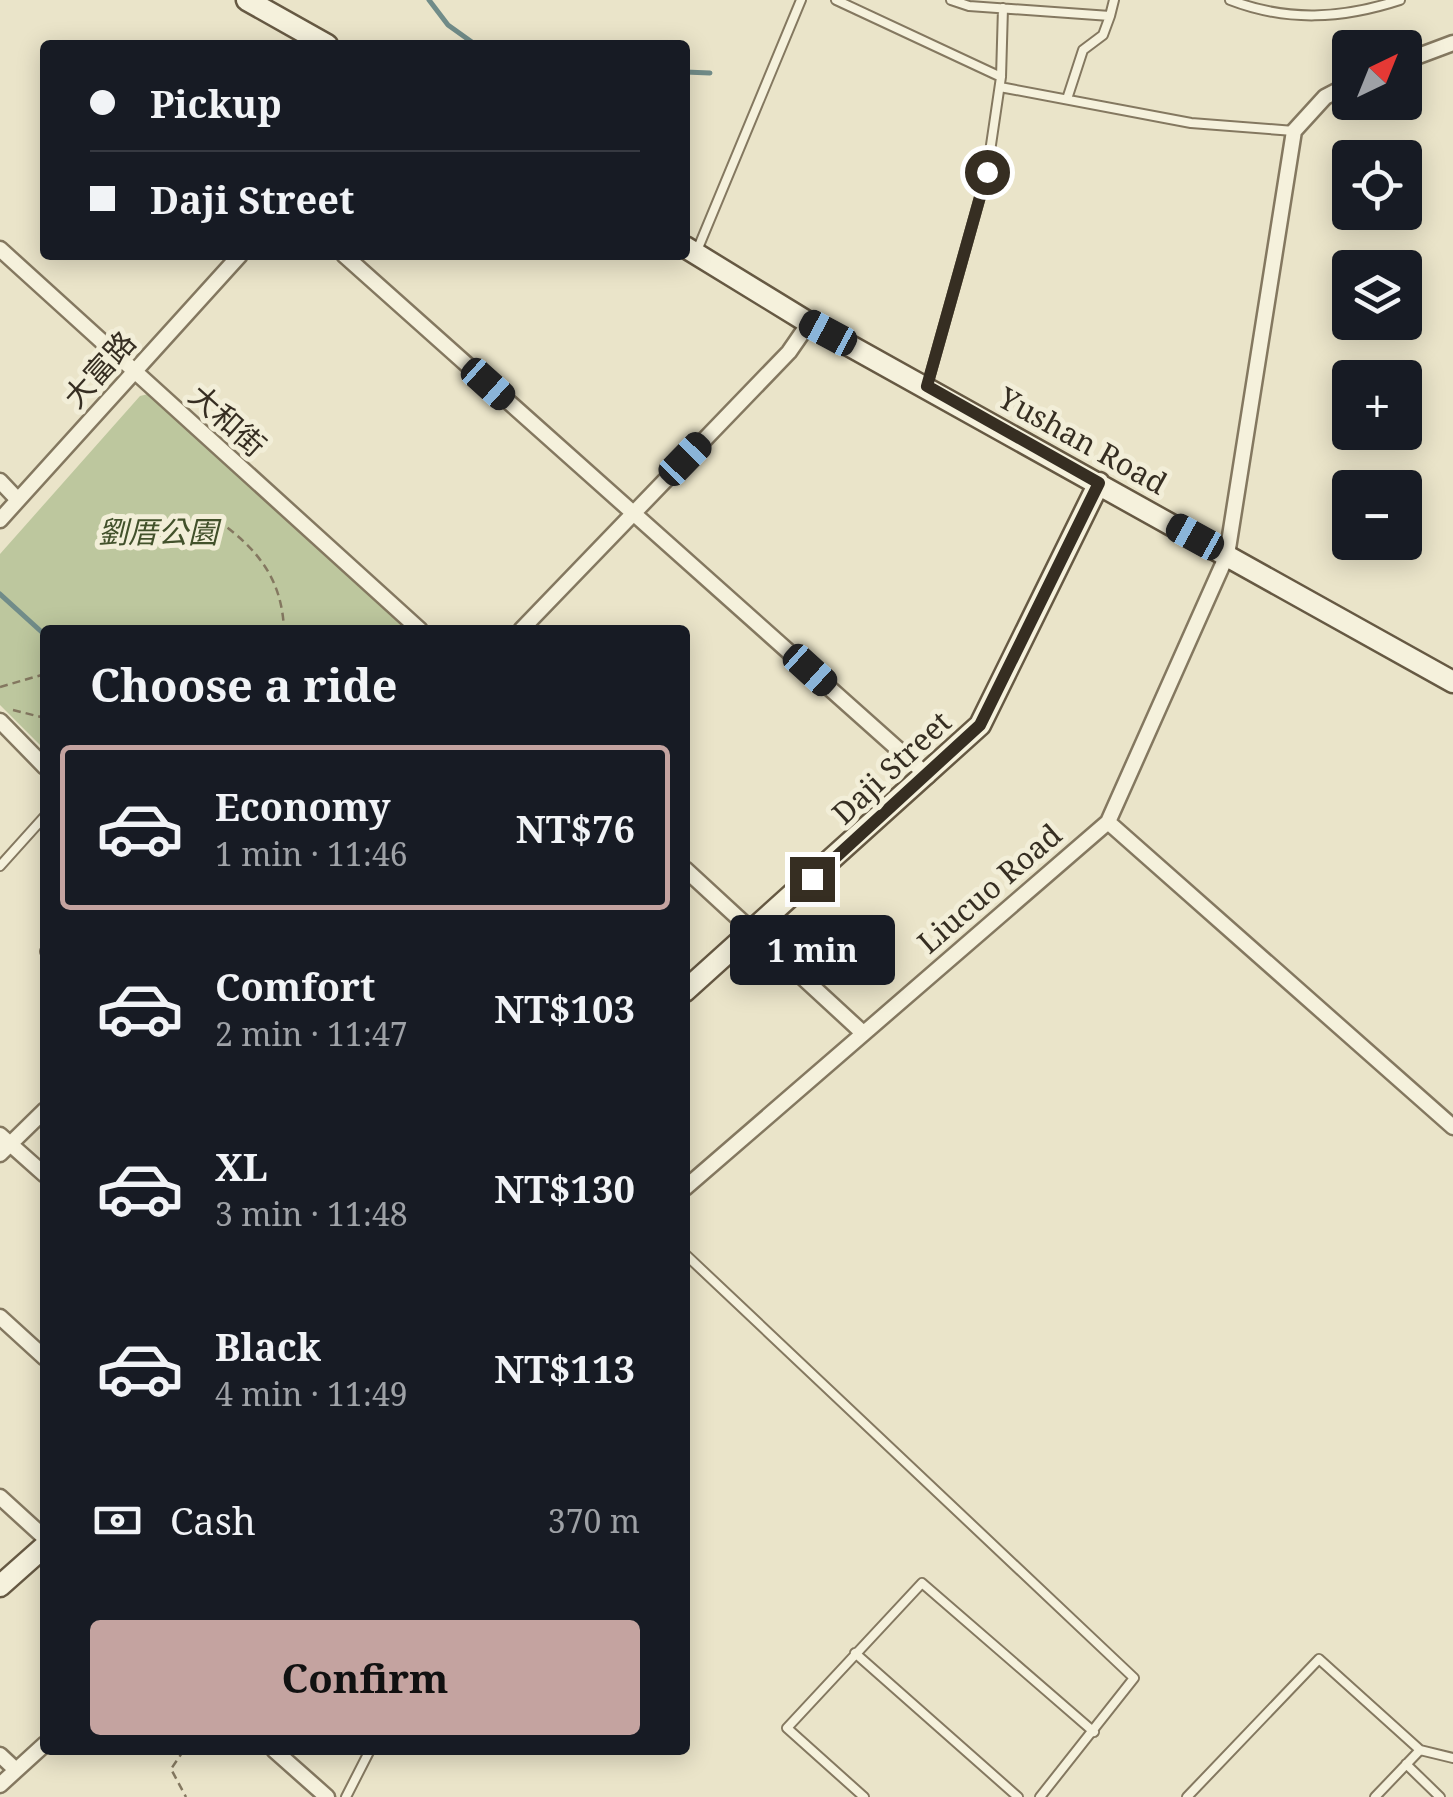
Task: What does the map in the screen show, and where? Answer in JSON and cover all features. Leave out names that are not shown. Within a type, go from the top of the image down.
[{"type":"street","points":[[247,0],[318,40]]},
{"type":"street","points":[[1422,55],[1453,43]]},
{"type":"street","points":[[1294,132],[1332,93]]},
{"type":"street","name":"Liucuo Road","points":[[690,1184],[1108,822],[1227,555],[1294,132]]},
{"type":"street","name":"大和街","points":[[0,249],[414,625]]},
{"type":"street","name":"Yushan Road","points":[[691,250],[809,323],[1453,682]]},
{"type":"street","name":"大富路","points":[[0,520],[235,260]]},
{"type":"street","points":[[350,260],[928,776]]},
{"type":"street","points":[[526,625],[789,352],[809,323]]},
{"type":"street","points":[[0,481],[18,500]]},
{"type":"street","name":"Daji Street","points":[[690,987],[928,776],[980,725],[1099,483]]},
{"type":"street","points":[[4,715],[40,762]]},
{"type":"street","points":[[1108,822],[1453,1127]]},
{"type":"street","points":[[690,873],[863,1034]]},
{"type":"street","points":[[40,1114],[3,1144],[40,1172]]},
{"type":"street","points":[[0,1316],[40,1353]]},
{"type":"street","points":[[0,1497],[40,1533]]},
{"type":"street","points":[[0,1586],[40,1550]]},
{"type":"street","points":[[0,1784],[40,1748]]},
{"type":"street","points":[[0,1755],[16,1770]]},
{"type":"street","points":[[280,1755],[327,1797]]},
{"type":"lane","points":[[691,250],[800,0]]},
{"type":"lane","points":[[836,0],[1000,82],[1066,100],[1191,124],[1294,132]]},
{"type":"lane","points":[[951,0],[1110,16]]},
{"type":"lane","points":[[1066,100],[1084,50],[1103,34],[1114,0]]},
{"type":"lane","points":[[1230,0],[1290,18],[1376,8],[1400,0]]},
{"type":"lane","points":[[927,386],[987,172],[1000,82],[1003,8]]},
{"type":"lane","points":[[0,866],[40,822]]},
{"type":"lane","points":[[690,1259],[1134,1678],[1040,1797]]},
{"type":"lane","points":[[864,1797],[787,1728],[922,1582],[1094,1732]]},
{"type":"lane","points":[[855,1653],[1018,1797]]},
{"type":"lane","points":[[1186,1797],[1319,1659],[1420,1750],[1453,1758]]},
{"type":"lane","points":[[1375,1797],[1420,1750]]},
{"type":"lane","points":[[346,1797],[367,1755]]},
{"type":"lane","points":[[1406,1764],[1440,1797]]},
{"type":"path","points":[[217,520],[246,540],[274,577],[283,625]]},
{"type":"path","points":[[0,686],[40,675]]},
{"type":"path","points":[[4,715],[40,718]]},
{"type":"path","points":[[181,1755],[171,1769],[186,1797]]},
{"type":"green space","name":"劉厝公園","points":[[156,392],[411,625],[40,625],[40,745],[0,705],[0,554],[140,396]]},
{"type":"waterway","points":[[429,0],[448,25],[469,40]]},
{"type":"waterway","points":[[690,72],[710,73]]},
{"type":"waterway","points":[[0,594],[40,630]]},
{"type":"route","points":[[812,879],[980,725],[1099,483],[927,386],[987,172]]}]
